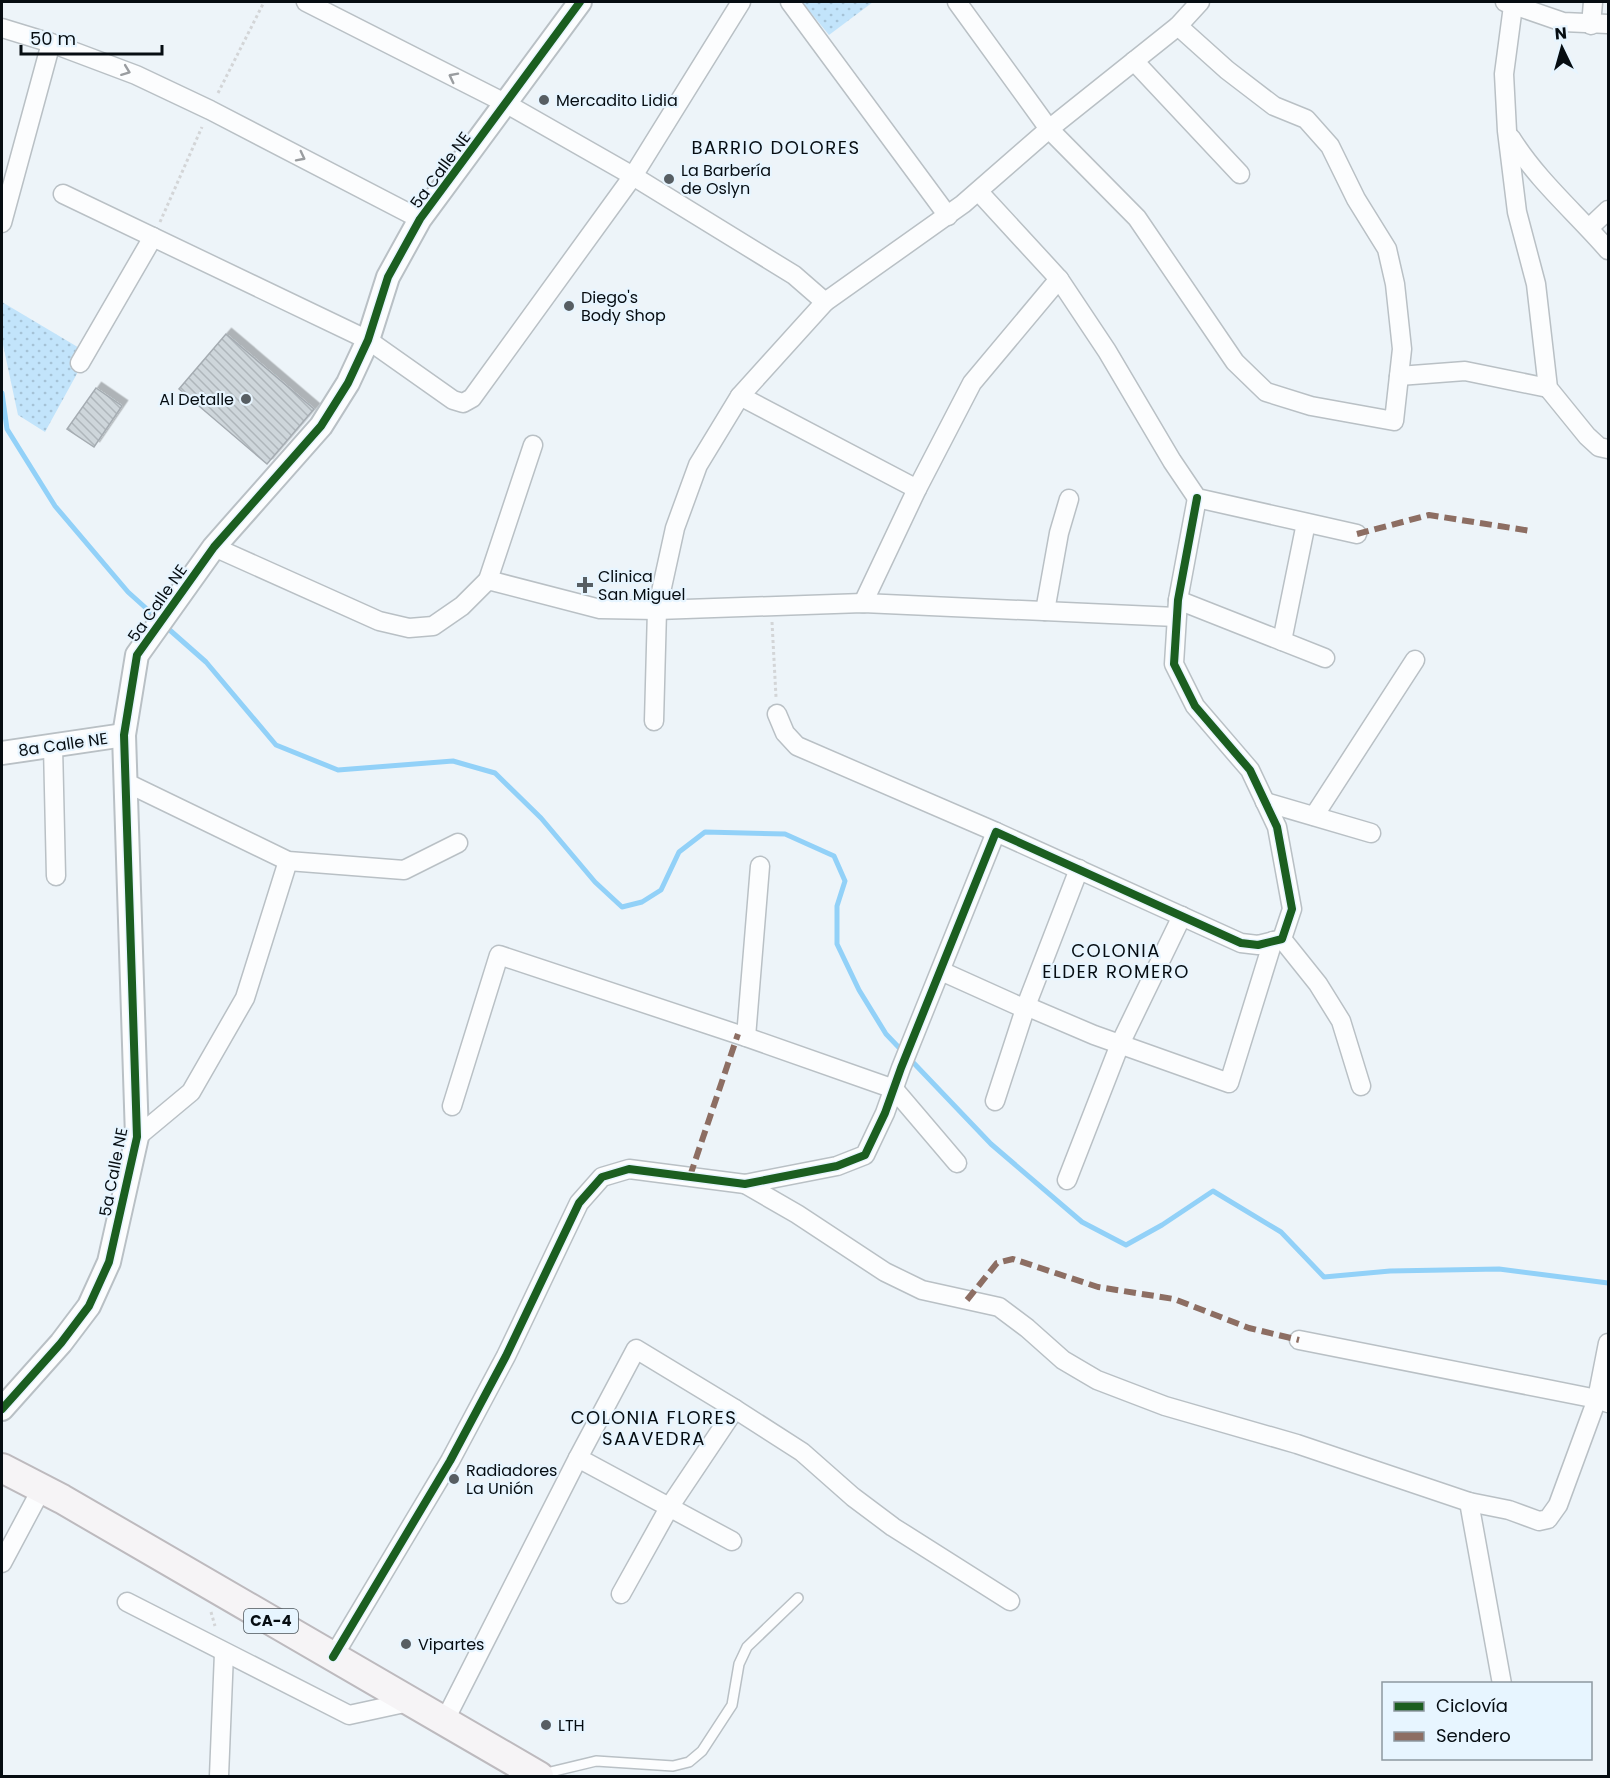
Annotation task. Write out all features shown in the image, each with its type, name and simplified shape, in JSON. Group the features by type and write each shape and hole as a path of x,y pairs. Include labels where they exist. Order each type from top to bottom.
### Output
{"main road":[{"name":"CA-4","path":"2,1468 42,1488 538,1776"}],"street":[{"path":"306,2 505,103 633,176 794,275 825,302"},
{"name":"5a Calle NE","path":"2,1409 61,1343 89,1305 109,1262 137,1137 124,735 137,655 214,547 321,426 348,383 368,340 387,277 420,219 580,2"},
{"path":"63,194 368,340 453,400 463,403 472,398 633,176 741,2"},
{"path":"790,2 948,216"},
{"path":"957,2 1049,129 1137,218 1235,362 1266,392 1311,406 1394,421 1402,349 1395,284 1387,249 1356,199 1330,146 1306,119 1274,106 1227,70 1178,26"},
{"path":"654,721 657,610 675,528 698,465 740,396 825,302 979,192 1049,129 1178,26 1200,2"},
{"path":"1593,2 1600,24 1563,22 1509,4 1504,74 1517,212 1536,284 1548,388 1587,436 1599,447 1608,449"},
{"path":"2,28 51,43 136,75 210,110 420,219"},
{"path":"2,223 51,43"},
{"path":"1134,61 1240,174"},
{"path":"1508,131 1525,160 1551,191 1608,250"},
{"path":"940,971 1021,1007 1026,1006 1120,1044 1229,1083 1277,940 1292,909 1277,827 1250,770 1195,706 1174,664 1177,609 1197,498 1107,351 1059,279 979,192"},
{"path":"1589,228 1608,210"},
{"path":"80,363 153,237"},
{"path":"863,603 917,489 972,383 1059,279"},
{"path":"1399,376 1465,371 1548,388"},
{"path":"740,396 917,489"},
{"path":"214,547 379,621 409,628 433,626 462,606 488,580 533,445"},
{"path":"1197,498 1357,534"},
{"path":"1045,611 1059,533 1069,499"},
{"path":"1282,641 1306,523"},
{"path":"488,580 600,609 657,610 863,603 1045,611 1177,609 1282,641 1324,657"},
{"path":"1314,816 1415,660"},
{"path":"777,714 785,733 798,746 996,832 1241,943 1258,945 1277,940"},
{"name":"8a Calle NE","path":"2,753 124,735"},
{"path":"53,746 56,876"},
{"path":"127,783 288,861 404,870 458,843"},
{"path":"1265,802 1371,832"},
{"path":"333,1658 450,1461 506,1356 579,1203 602,1177 629,1169 745,1184 837,1166 866,1155 885,1113 996,832"},
{"path":"137,1137 191,1092 245,998 288,861"},
{"path":"746,1037 760,866"},
{"path":"995,1101 1026,1006 1079,869"},
{"path":"1066,1180 1120,1044 1182,916"},
{"path":"1277,940 1318,984 1341,1021 1361,1086"},
{"path":"452,1107 499,955 894,1089 957,1163"},
{"path":"745,1184 797,1214 885,1272 922,1290 999,1307 1063,1360 1097,1380 1165,1407 1297,1444 1469,1502 1509,1510 1539,1521 1548,1519 1558,1505 1603,1401 1608,1343"},
{"path":"1299,1340 1603,1401"},
{"path":"444,1722 636,1349 735,1408 802,1452 853,1497 893,1527 1011,1601"},
{"path":"621,1594 670,1506 735,1408"},
{"path":"578,1458 732,1541"},
{"path":"2,1563 42,1488"},
{"path":"1469,1502 1502,1682"},
{"path":"127,1602 349,1715 410,1702"},
{"path":"219,1776 224,1653"}],"lane":[{"path":"538,1776 596,1761 673,1766 689,1762 702,1751 732,1705 739,1664 747,1647 798,1598"}],"path":[{"path":"771,606 777,714"},
{"path":"202,1581 224,1653"}],"shaded area":[{"path":"802,2 873,2 829,35"},
{"path":"2,302 81,349 70,364 79,370 45,432 18,415 2,340"}],"building":[{"name":"Al Detalle","path":"226,334 314,409 267,464 179,389"},
{"path":"96,388 122,406 94,447 67,429"}],"waterway":[{"path":"2,393 7,429 55,506 128,592 158,619"},
{"path":"164,625 206,662 276,745 338,770 453,761 495,773 541,818 595,882 622,907 642,902 661,890 679,852 705,832 785,834 834,856 845,881 837,906 837,944 859,990 886,1034 991,1144 1082,1222 1126,1245 1162,1225 1213,1191 1281,1232 1324,1277 1390,1271 1499,1269 1608,1283"}],"marked path":[{"path":"1357,534 1429,515 1531,531"},
{"path":"690,1176 738,1034"},
{"path":"967,1300 997,1263 1013,1259 1098,1287 1174,1299 1249,1328 1299,1340"}],"cycle path":[{"path":"2,1409 61,1343 89,1306 109,1262 137,1137 124,735 137,655 214,547 321,426 348,383 368,340 388,277 420,219 580,2"},
{"path":"333,1657 450,1461 506,1356 579,1203 602,1177 629,1169 745,1184 837,1166 865,1155 885,1113 996,832 1241,943 1258,945 1282,939 1292,909 1277,827 1250,770 1195,706 1174,664 1178,600 1197,498"}],"place":[{"name":"Mercadito Lidia","path":"544,100"},
{"name":"La Barbería de Oslyn","path":"669,179"},
{"name":"Diego's Body Shop","path":"569,306"},
{"name":"Al Detalle","path":"246,399"},
{"name":"Clinica San Miguel","path":"585,585"},
{"name":"Radiadores La Unión","path":"454,1479"},
{"name":"Vipartes","path":"406,1644"},
{"name":"LTH","path":"546,1725"}],"district":[{"name":"BARRIO DOLORES","path":"776,148"},
{"name":"COLONIA ELDER ROMERO","path":"1116,961"},
{"name":"COLONIA FLORES SAAVEDRA","path":"654,1428"}]}
